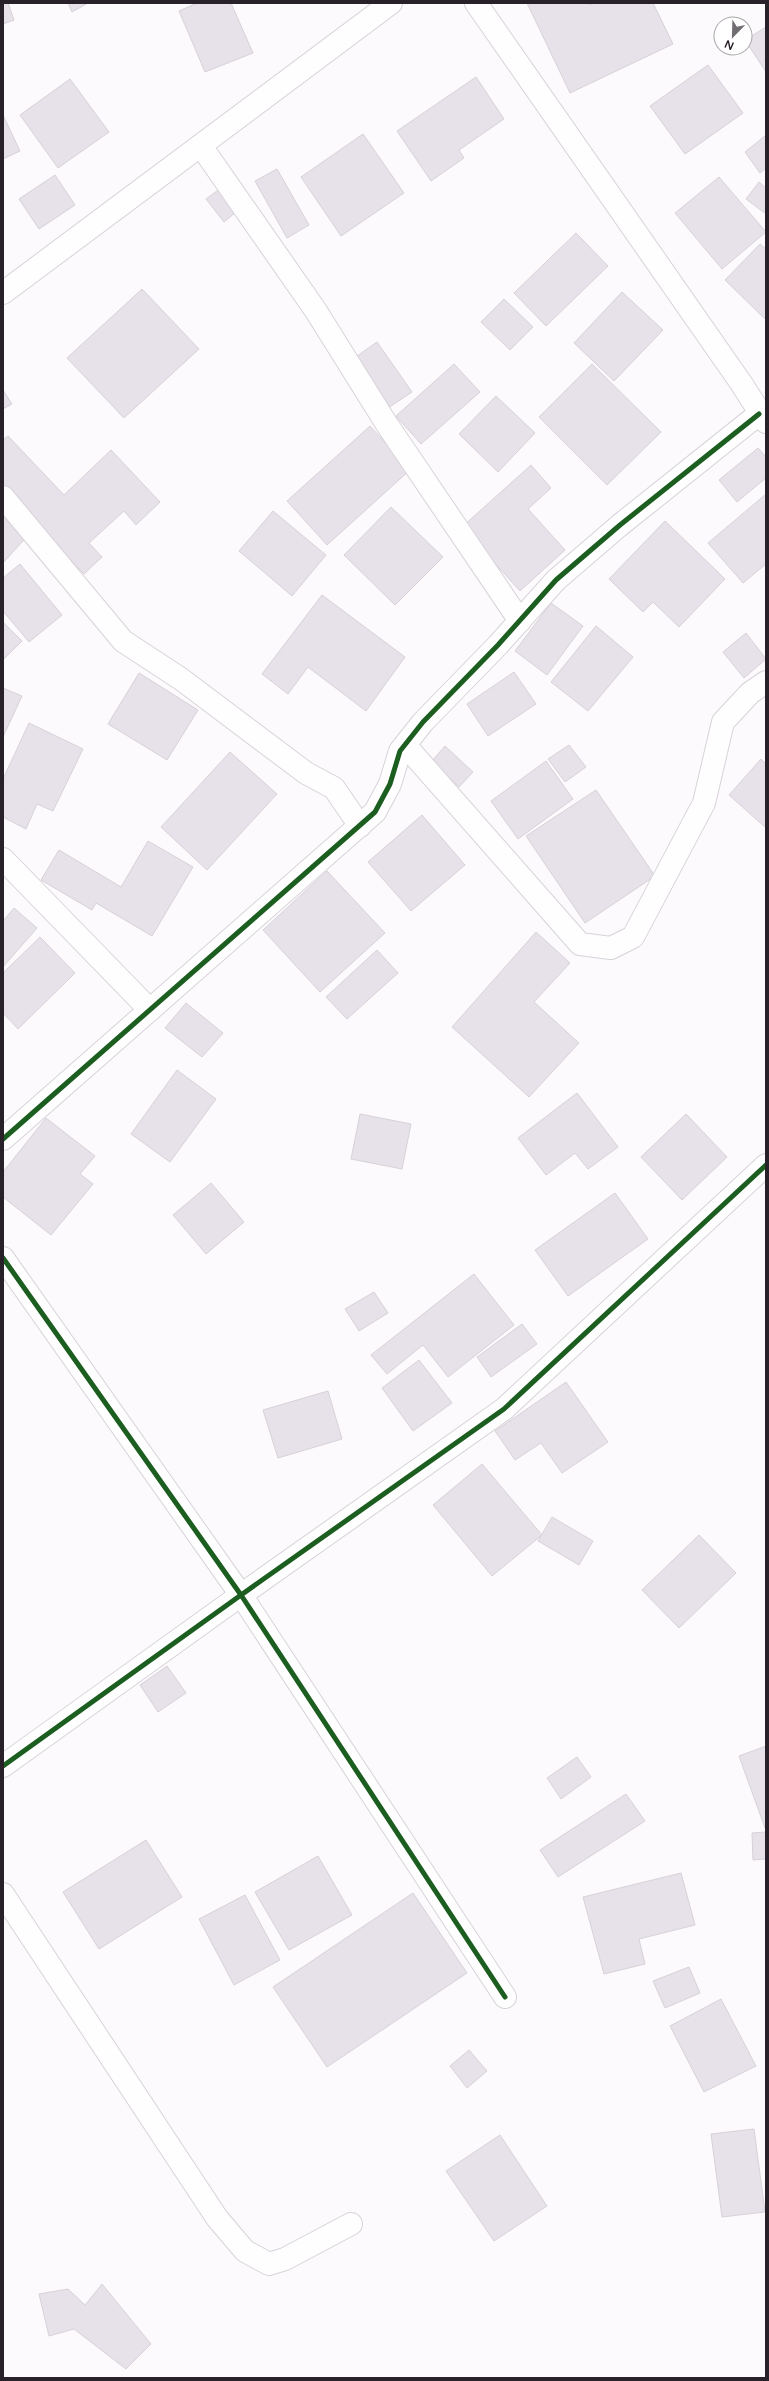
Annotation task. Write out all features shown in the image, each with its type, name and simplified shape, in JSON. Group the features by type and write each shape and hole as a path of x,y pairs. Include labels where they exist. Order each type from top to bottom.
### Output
{"street":[{"path":"3,293 391,3"},
{"path":"3,1139 375,812 390,784 400,751 423,722 520,621 556,580 620,525 763,418 741,383 476,3"},
{"path":"201,146 316,311 386,424 520,621"},
{"path":"3,497 123,641 181,679 306,773 334,788 360,826"},
{"path":"405,745 580,944 611,948 633,937 704,803 723,722 750,693 766,682"},
{"path":"3,859 150,1010"},
{"path":"3,1766 504,1409 766,1165"},
{"path":"3,1258 241,1595 505,1997"},
{"path":"3,1894 217,2218 245,2251 269,2264 286,2259 351,2224"}],"building":[{"path":"3,3 8,3 14,20 3,24"},
{"path":"68,3 88,3 72,12"},
{"path":"197,3 231,3 253,53 205,72 179,11"},
{"path":"527,3 588,3 589,5 594,3 653,3 673,44 570,93"},
{"path":"766,27 766,72 753,52 753,35"},
{"path":"708,65 743,113 685,154 650,106"},
{"path":"476,77 504,119 459,150 464,158 431,181 397,131"},
{"path":"70,79 109,132 58,168 20,115"},
{"path":"3,115 20,151 3,159"},
{"path":"363,134 404,193 341,236 301,177"},
{"path":"766,135 766,168 760,173 745,152"},
{"path":"277,169 309,225 287,238 255,181"},
{"path":"55,175 75,205 39,229 19,199"},
{"path":"719,177 766,232 722,269 675,213"},
{"path":"759,182 766,188 766,214 746,199"},
{"path":"225,185 242,207 224,222 206,199"},
{"path":"576,233 608,266 546,326 514,293"},
{"path":"760,244 766,249 766,320 725,280"},
{"path":"142,289 199,349 124,418 67,358"},
{"path":"622,292 663,330 614,381 574,343"},
{"path":"504,299 533,327 510,350 481,322"},
{"path":"377,342 412,392 385,410 350,361"},
{"path":"454,364 480,392 421,444 396,416"},
{"path":"592,364 661,432 607,485 539,417"},
{"path":"3,390 12,404 3,409"},
{"path":"496,396 535,433 498,472 459,434"},
{"path":"370,426 410,470 327,545 287,501"},
{"path":"8,436 64,495 111,450 160,502 136,525 124,511 89,543 102,557 84,574 3,488 3,440"},
{"path":"758,448 766,457 766,478 737,502 719,480"},
{"path":"531,465 551,488 528,509 565,550 520,591 462,527"},
{"path":"766,494 766,564 743,583 708,543"},
{"path":"3,506 31,532 3,563"},
{"path":"391,507 443,557 395,605 344,555"},
{"path":"273,511 326,555 292,596 239,551"},
{"path":"665,521 725,579 679,627 653,602 643,612 609,579"},
{"path":"20,564 62,615 29,642 3,611 3,578"},
{"path":"322,595 405,657 366,711 308,667 288,694 262,674"},
{"path":"551,603 583,626 547,675 515,651"},
{"path":"3,622 22,641 3,660"},
{"path":"596,626 633,657 588,711 551,682"},
{"path":"746,633 766,659 744,678 723,652"},
{"path":"514,672 536,704 488,736 467,704"},
{"path":"139,673 198,710 167,760 108,724"},
{"path":"3,688 22,696 3,737"},
{"path":"29,723 83,749 53,811 37,804 26,829 3,817 3,779"},
{"path":"569,745 586,767 565,782 548,759"},
{"path":"445,746 473,772 459,787 431,762"},
{"path":"230,752 277,794 207,870 161,827"},
{"path":"761,759 766,764 766,828 729,795"},
{"path":"546,761 573,799 518,839 491,801"},
{"path":"596,790 655,876 585,923 526,836"},
{"path":"422,815 465,865 411,911 368,862"},
{"path":"148,841 193,867 152,936 96,903 92,910 41,880 59,850 121,887"},
{"path":"327,871 385,933 320,992 263,930"},
{"path":"14,908 37,928 3,967 3,921"},
{"path":"536,932 570,963 534,1002 579,1043 529,1097 452,1027"},
{"path":"40,937 75,973 18,1029 3,1013 3,973"},
{"path":"377,950 398,973 347,1019 326,997"},
{"path":"186,1003 223,1033 202,1057 165,1028"},
{"path":"177,1070 216,1099 170,1162 131,1134"},
{"path":"577,1093 618,1147 588,1169 575,1153 546,1175 518,1138"},
{"path":"360,1114 411,1124 402,1169 351,1159"},
{"path":"686,1114 727,1157 682,1200 641,1157"},
{"path":"46,1118 95,1156 80,1174 93,1184 51,1235 3,1197 3,1172"},
{"path":"211,1183 244,1222 206,1254 173,1215"},
{"path":"615,1193 648,1239 568,1296 535,1250"},
{"path":"474,1274 514,1325 448,1377 423,1345 387,1374 371,1355"},
{"path":"374,1292 388,1313 359,1331 345,1309"},
{"path":"522,1324 537,1344 491,1377 477,1357"},
{"path":"419,1360 452,1403 413,1431 382,1388"},
{"path":"566,1382 608,1442 562,1473 541,1443 515,1460 495,1431"},
{"path":"328,1391 342,1439 278,1458 263,1410"},
{"path":"482,1464 542,1535 492,1576 433,1505"},
{"path":"552,1517 593,1541 579,1565 538,1541"},
{"path":"699,1535 736,1573 679,1628 642,1590"},
{"path":"167,1666 186,1693 158,1712 140,1685"},
{"path":"766,1746 766,1828 765,1828 739,1756"},
{"path":"577,1757 591,1777 561,1799 547,1778"},
{"path":"626,1794 645,1821 558,1877 540,1850"},
{"path":"766,1832 766,1859 753,1860 752,1833"},
{"path":"146,1840 182,1897 99,1949 63,1892"},
{"path":"318,1856 352,1915 289,1950 255,1892"},
{"path":"681,1873 695,1925 639,1939 645,1964 604,1974 583,1897"},
{"path":"413,1893 467,1973 327,2067 273,1987"},
{"path":"245,1895 280,1960 234,1985 199,1919"},
{"path":"689,1967 700,1993 665,2008 653,1981"},
{"path":"721,1999 756,2066 704,2092 670,2026"},
{"path":"469,2050 487,2071 467,2088 450,2066"},
{"path":"754,2129 765,2212 722,2217 711,2134"},
{"path":"500,2135 547,2206 494,2241 446,2171"},
{"path":"102,2284 151,2344 126,2369 74,2329 49,2336 39,2294 68,2289 85,2305"}],"cycle path":[{"path":"3,1139 375,812 390,784 400,751 423,722 498,645 556,580 620,525 759,414"},
{"path":"3,1766 504,1409 766,1165"},
{"path":"3,1258 241,1595 505,1997"}]}
